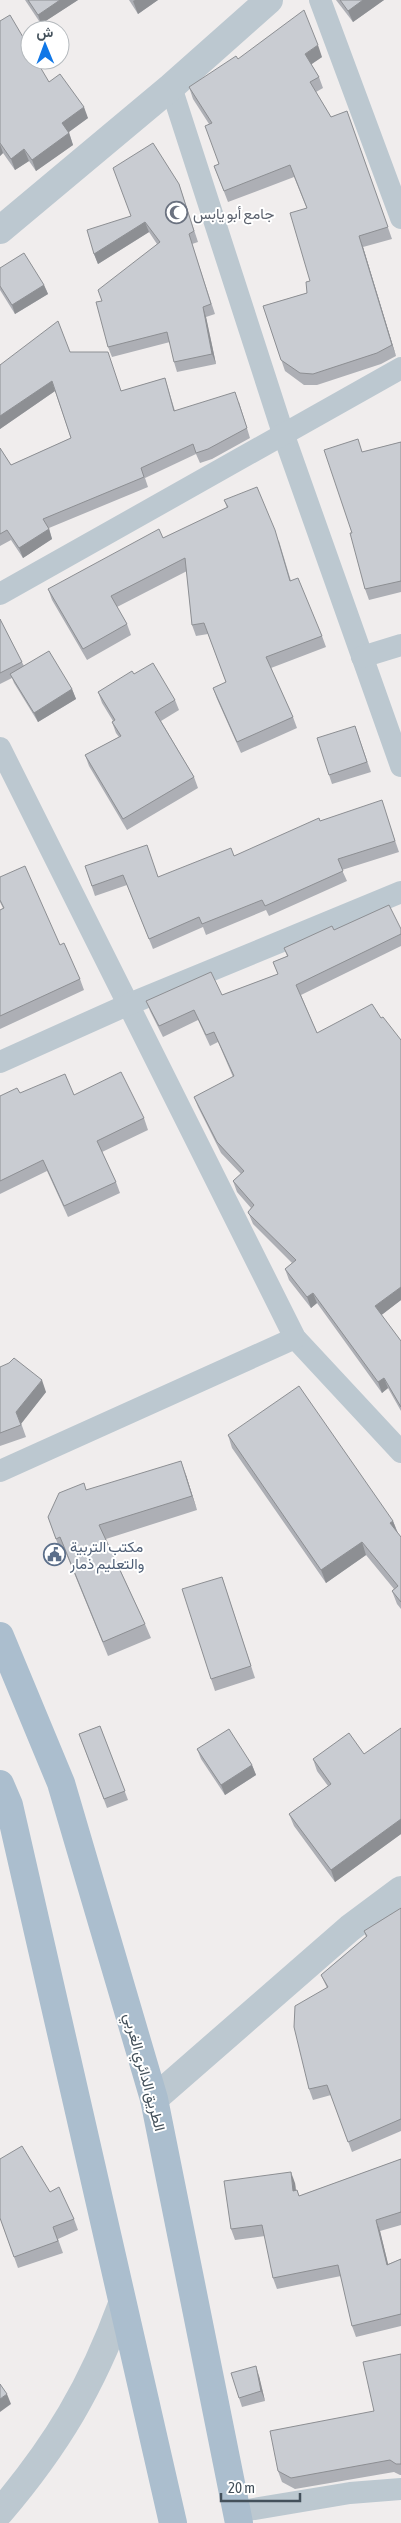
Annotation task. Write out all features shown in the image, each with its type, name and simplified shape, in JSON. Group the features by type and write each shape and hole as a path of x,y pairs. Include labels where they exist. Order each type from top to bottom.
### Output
{"main road":[{"name":"الطريق الدائري الغربي","path":"0,1636 61,1783 154,2099 237,2518"},
{"path":"0,1784 11,1814 173,2523"}],"street":[{"path":"0,230 171,88 269,0"},
{"path":"320,0 401,218"},
{"path":"171,88 283,433 401,766"},
{"path":"0,594 401,368"},
{"path":"362,656 401,646"},
{"path":"0,748 295,1338 401,1452"},
{"path":"0,1062 127,1005 401,892"},
{"path":"0,1471 295,1338"},
{"path":"154,2099 350,1928 401,1890"},
{"path":"0,2512 60,2436 84,2394 106,2349 122,2304"},
{"path":"237,2518 350,2493 401,2489"}],"building":[{"path":"28,0 60,0 38,15"},
{"path":"340,0 363,0 348,11"},
{"path":"304,10 318,45 305,54 319,77 310,82 331,117 347,111 388,227 359,236 392,345 377,353 313,374 300,373 281,360 263,306 307,293 306,282 310,281 290,213 307,208 290,165 224,191 214,166 219,164 205,126 212,123 189,87 236,56 238,59"},
{"path":"10,15 20,32 20,70 42,70 49,82 60,74 84,107 62,123 69,133 32,160 24,149 11,159 0,143 0,21"},
{"path":"153,143 179,184 194,231 189,234 211,304 203,307 212,354 174,362 167,332 108,347 96,302 102,301 98,290 160,242 145,222 94,254 87,230 131,216 113,168"},
{"path":"24,253 44,285 12,305 0,286 0,268"},
{"path":"58,321 70,352 108,352 121,391 165,378 174,411 235,392 247,428 208,449 196,453 193,444 141,468 144,477 43,519 49,529 19,548 7,530 0,534 0,448 11,465 71,438 52,381 0,416 0,365"},
{"path":"358,439 362,452 401,442 401,581 365,589 350,533 352,533 324,450"},
{"path":"257,487 275,530 290,581 298,578 322,636 266,657 293,717 237,742 213,688 226,682 204,623 192,625 185,558 111,596 127,624 83,649 48,589 159,529 163,538 228,507 224,500"},
{"path":"0,619 22,662 0,673"},
{"path":"49,651 72,689 34,713 10,674"},
{"path":"153,663 175,700 155,712 194,777 123,819 85,755 121,736 112,722 115,720 98,692 132,671 134,674"},
{"path":"355,726 367,762 329,775 317,738"},
{"path":"382,800 395,841 338,859 343,871 265,906 262,900 202,924 199,917 149,939 123,875 92,886 85,866 147,845 158,877 231,848 234,856 319,818 320,821"},
{"path":"25,866 60,945 64,943 80,979 0,1016 0,910 4,908 0,900 0,877"},
{"path":"389,905 401,929 401,934 296,985 317,1033 372,1004 381,1018 383,1017 401,1040 401,1287 375,1306 401,1341 401,1407 384,1378 378,1382 313,1293 307,1297 285,1269 296,1260 248,1212 254,1205 233,1181 244,1171 217,1142 194,1097 234,1076 214,1032 206,1035 194,1010 159,1026 146,1001 211,972 222,995 278,974 273,962 288,956 284,948 332,926 334,930"},
{"path":"121,1072 144,1118 97,1141 116,1182 64,1206 43,1160 0,1181 0,1096 17,1088 20,1093 65,1074 74,1095"},
{"path":"14,1358 42,1380 16,1412 21,1425 0,1433 0,1367 9,1363"},
{"path":"299,1386 393,1521 390,1523 401,1537 401,1602 392,1591 398,1586 362,1542 321,1570 228,1435"},
{"path":"181,1461 192,1496 99,1525 145,1624 103,1642 60,1537 56,1539 48,1517 59,1493 84,1483 86,1490"},
{"path":"222,1577 251,1666 211,1679 182,1589"},
{"path":"100,1726 125,1791 104,1799 79,1734"},
{"path":"401,1728 401,1819 331,1870 289,1814 331,1784 313,1759 349,1733 364,1754"},
{"path":"229,1729 252,1765 221,1785 197,1749"},
{"path":"401,1908 401,2119 348,2142 327,2085 309,2089 294,2027 295,2006 328,1987 321,1975 367,1936 364,1931"},
{"path":"22,2146 50,2192 59,2187 74,2219 53,2227 58,2241 14,2257 0,2218 0,2159"},
{"path":"401,2159 401,2212 376,2220 387,2265 401,2259 401,2314 352,2326 338,2265 273,2278 262,2225 231,2229 224,2181 291,2172 293,2191 297,2190 299,2196"},
{"path":"401,2354 401,2464 396,2464 390,2460 291,2478 278,2471 270,2431 374,2411 363,2362"},
{"path":"256,2366 261,2391 239,2398 231,2373"},
{"path":"0,2384 7,2394 0,2399"}],"place":[{"name":"جامع أبو يابس","path":"177,213"},
{"name":"مكتب التربية والتعليم ذمار","path":"54,1555"}]}
